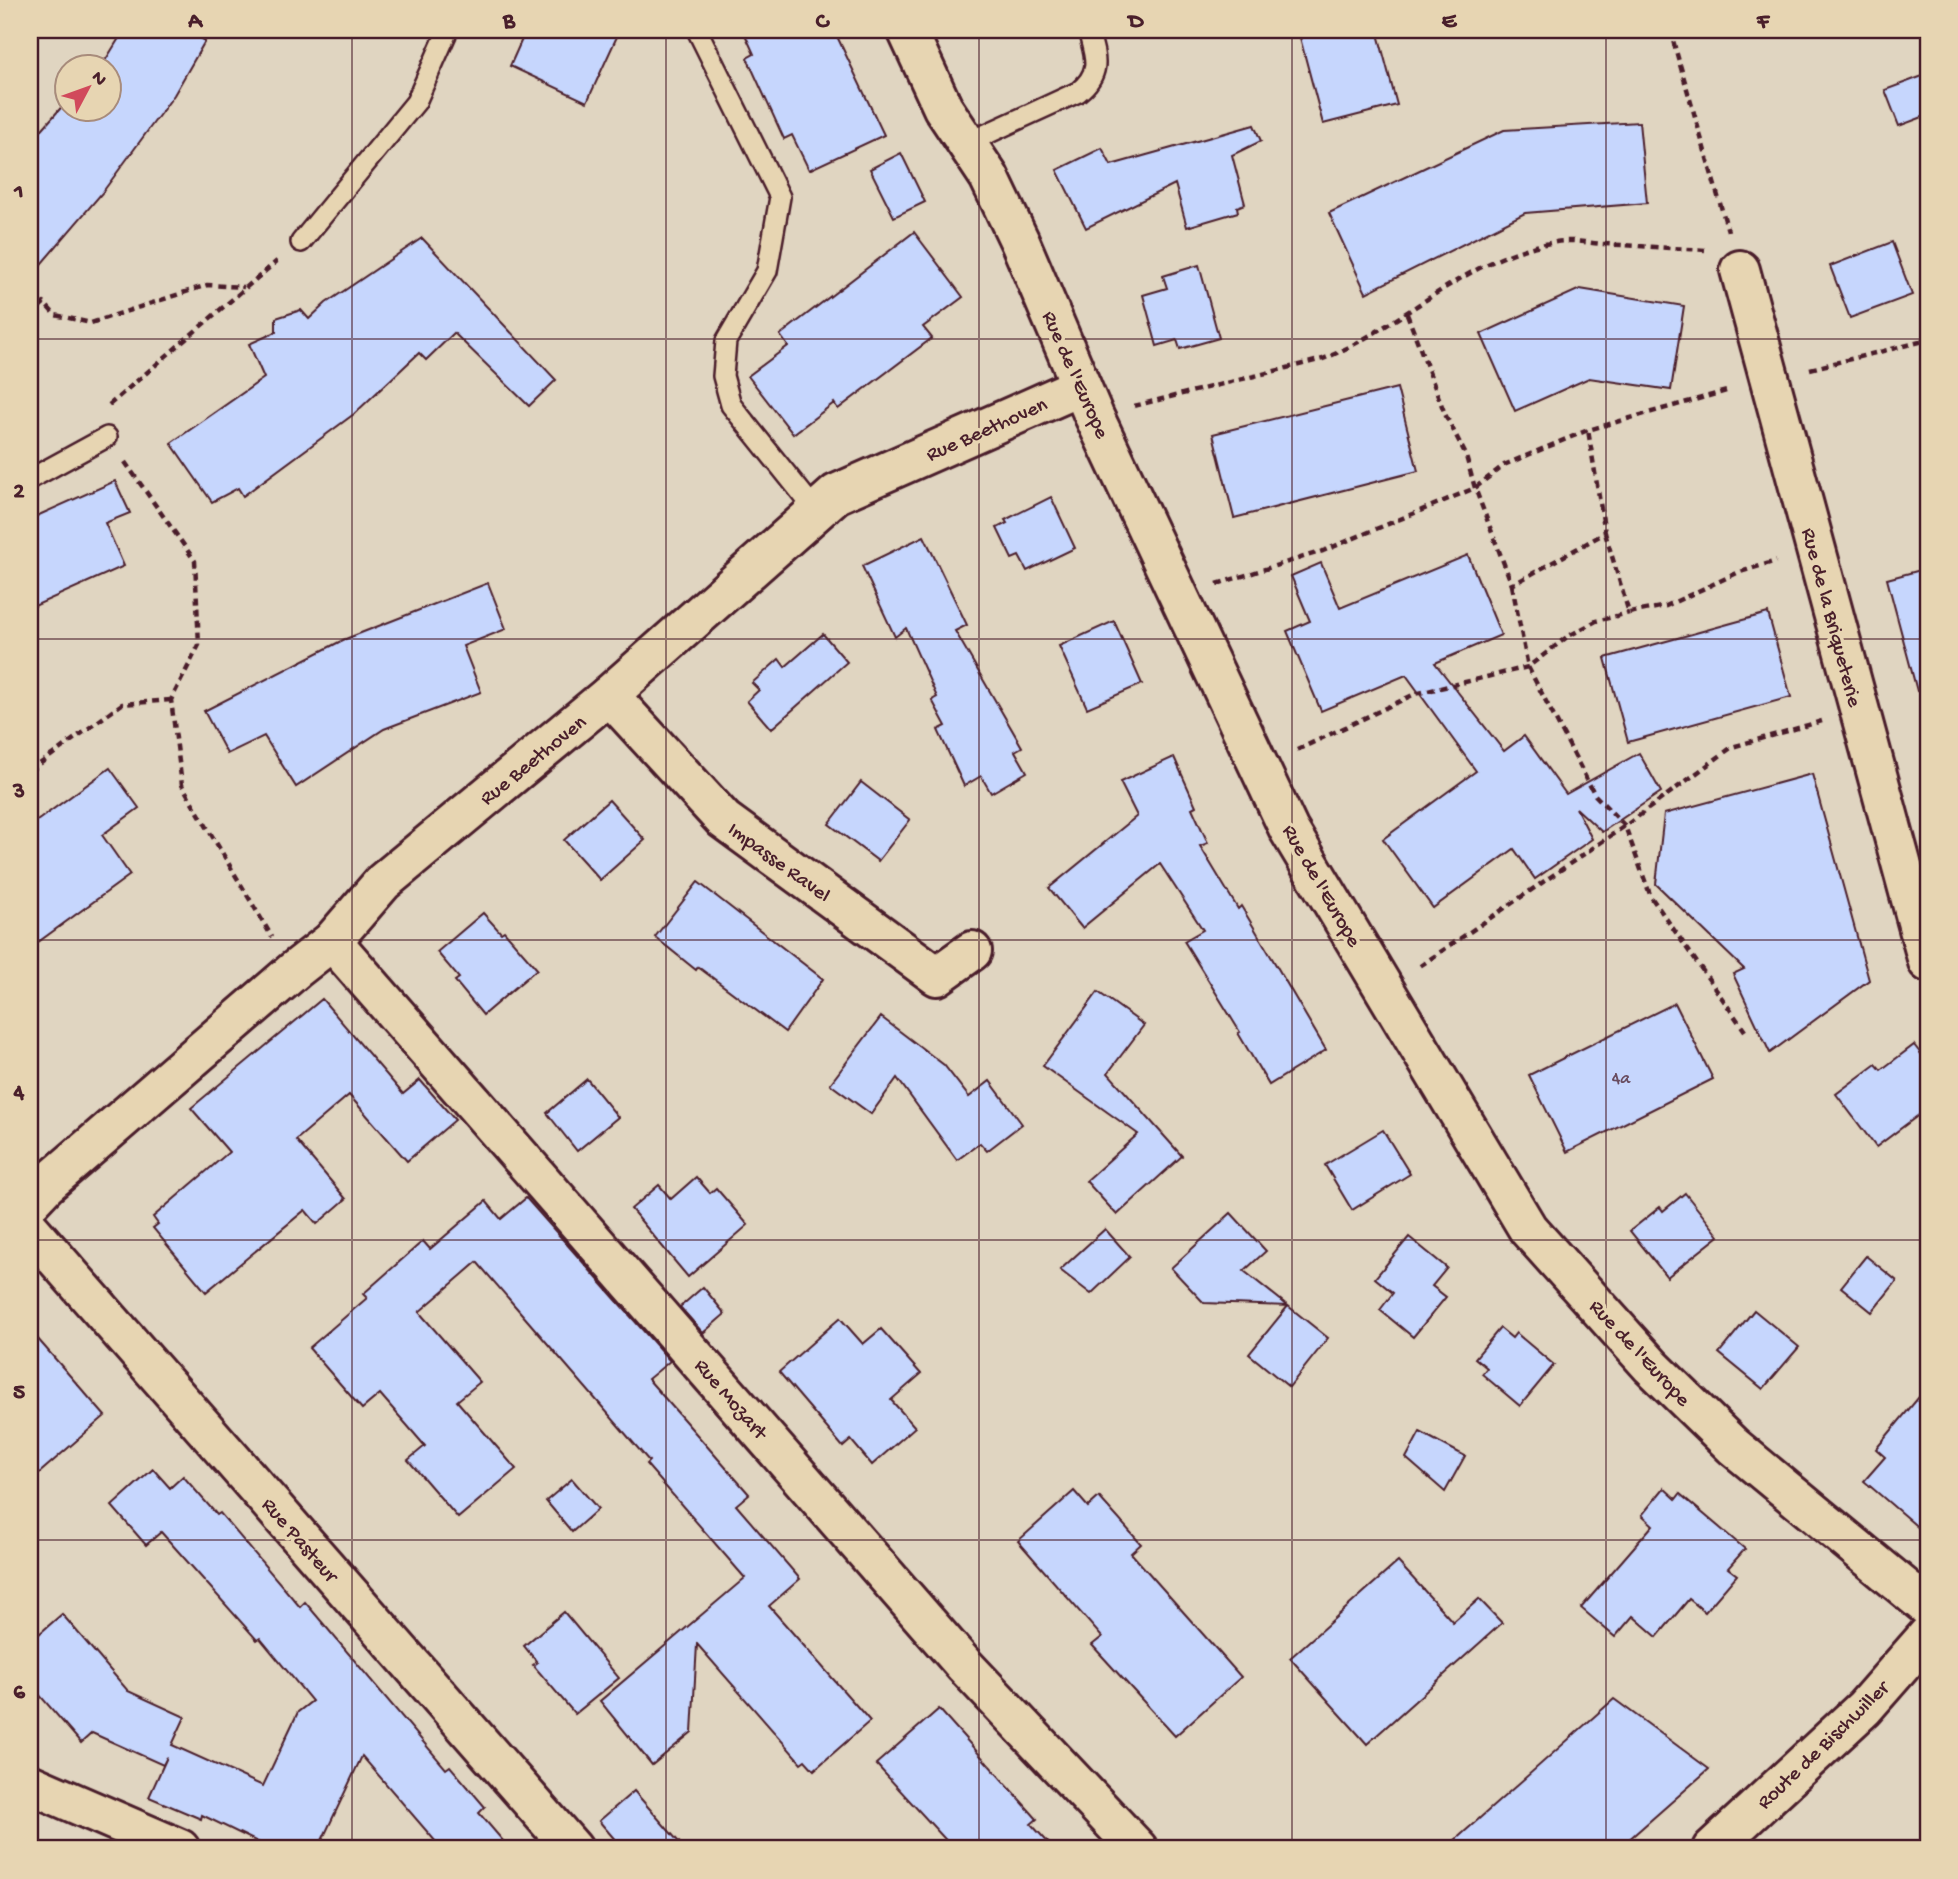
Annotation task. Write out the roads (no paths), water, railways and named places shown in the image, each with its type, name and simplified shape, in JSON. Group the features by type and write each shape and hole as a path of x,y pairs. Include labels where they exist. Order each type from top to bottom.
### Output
{"street":[{"name":"Rue de l'Europe","path":"907,30 943,107 989,177 1088,401 1289,830 1528,1229 1651,1366 1733,1446 1928,1607"},
{"name":"Rue de la Briqueterie","path":"1737,261 1928,962"},
{"name":"Rue Beethoven","path":"30,1202 47,1184 332,941 383,882 609,695 836,494 1088,401"},
{"name":"Impasse Ravel","path":"609,695 724,820 937,976 972,951"},
{"name":"Rue Mozart","path":"332,941 965,1666 1138,1849"},
{"name":"Rue Pasteur","path":"30,1229 573,1849"},
{"name":"Route de Bischwiller","path":"1712,1849 1864,1708 1928,1634"},
{"path":"30,1784 180,1849"}],"lane":[{"path":"301,242 416,102 448,30"},
{"path":"696,30 780,197 767,271 726,341 723,376 731,405 816,512"},
{"path":"967,143 1078,92 1088,84 1096,60 1088,30"},
{"path":"30,479 107,437"}]}
